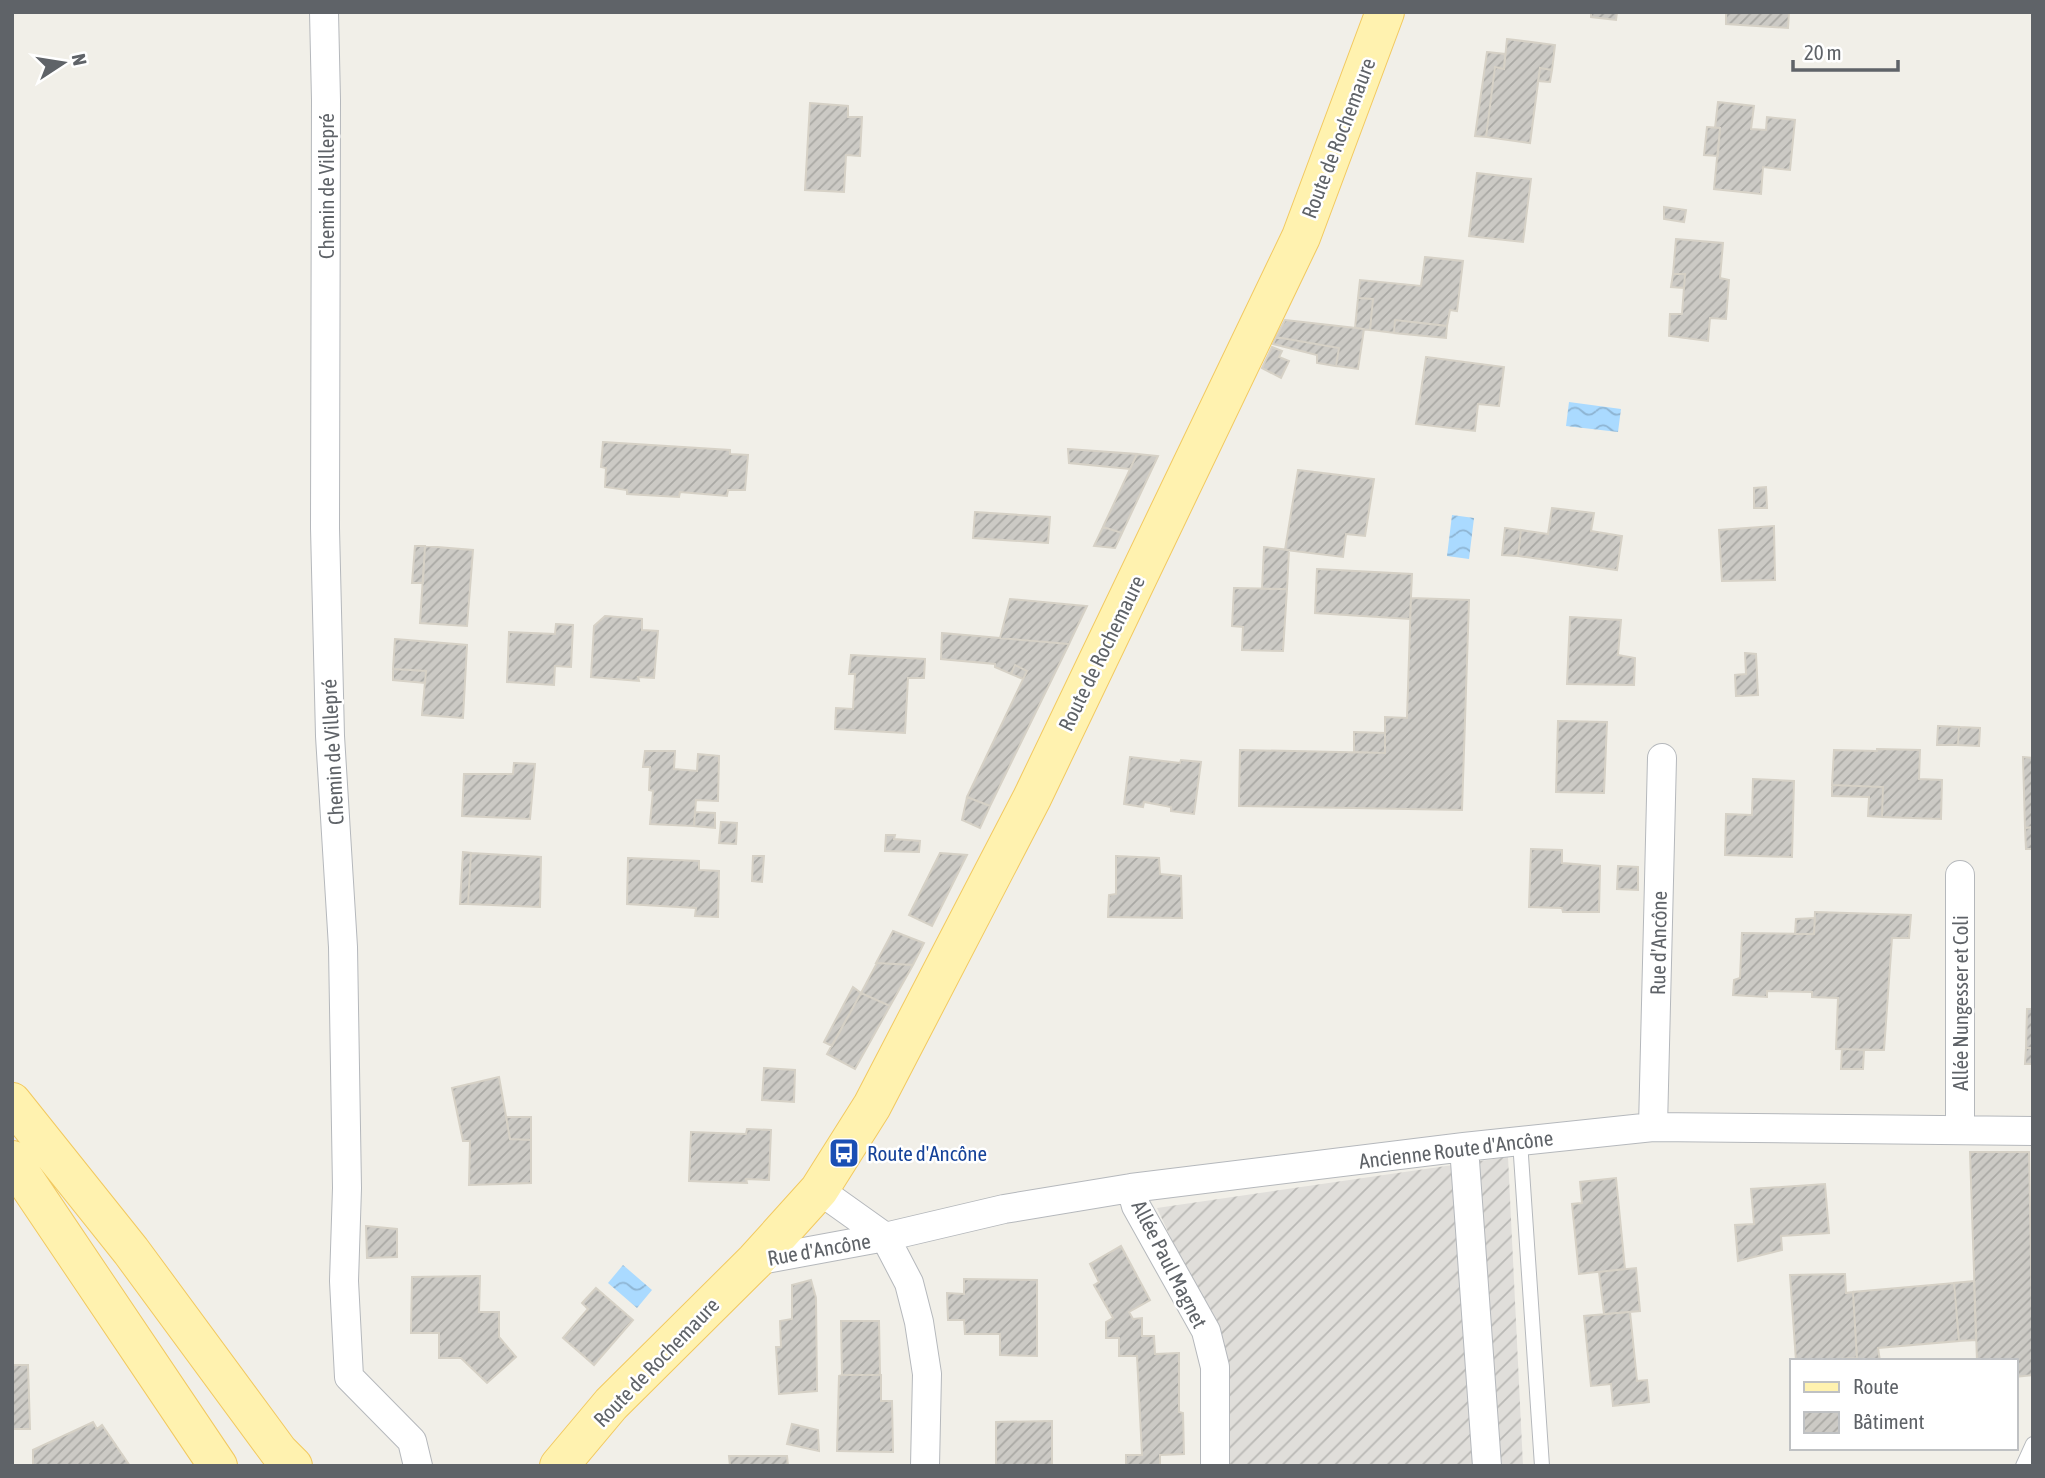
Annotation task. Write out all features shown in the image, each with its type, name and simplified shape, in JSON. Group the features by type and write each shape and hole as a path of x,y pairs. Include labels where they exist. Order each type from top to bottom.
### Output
{"main road":[{"name":"Route de Rochemaure","path":"559,1466 611,1404 755,1261 819,1190 878,1094 1038,786 1301,237 1385,12"},
{"path":"12,1102 131,1251 279,1452 293,1466"},
{"path":"12,1160 218,1466"},
{"name":"Route de Rochemaure","path":"590,1466 626,1413 689,1353 755,1261"}],"street":[{"name":"Chemin de Villepré","path":"324,12 325,542 330,736 343,947 347,1188 344,1281 349,1377 412,1441 418,1466"},
{"name":"Rue d'Ancône","path":"1653,1127 1662,758"},
{"name":"Allée Nungesser et Coli","path":"1959,875 1960,1130"},
{"name":"Ancienne Route d'Ancône","path":"885,1237 1004,1209 1131,1188 1653,1127 2033,1132"},
{"path":"1464,1147 1487,1466"},
{"name":"Allée Paul Magnet","path":"1131,1188 1136,1206 1206,1331 1215,1367 1215,1466"},
{"name":"Rue d'Ancône","path":"819,1190 885,1237"},
{"name":"Rue d'Ancône","path":"755,1261 885,1237"},
{"path":"885,1237 909,1283 919,1322 927,1374 925,1466"}],"lane":[{"path":"1520,1141 1542,1466"},
{"path":"2023,1466 2033,1444"}],"shaded area":[{"path":"1508,1157 1523,1466 1226,1466 1227,1359 1157,1208"}],"water":[{"path":"1569,402 1621,409 1618,432 1566,426"},
{"path":"1452,515 1474,518 1469,559 1447,556"},
{"path":"623,1265 652,1290 637,1308 608,1283"}],"building":[{"path":"1591,12 1617,12 1616,20 1591,17"},
{"path":"1726,12 1789,12 1788,28 1726,24"},
{"path":"1507,39 1555,45 1552,70 1540,68 1530,143 1486,137 1495,67 1504,69"},
{"path":"1487,52 1505,54 1504,69 1495,67 1486,137 1475,136"},
{"path":"1540,68 1552,70 1550,82 1538,81"},
{"path":"1718,102 1754,106 1751,129 1766,130 1767,117 1795,120 1790,170 1763,167 1761,194 1714,189 1720,128 1715,128"},
{"path":"810,103 848,106 848,117 862,117 860,156 846,155 844,192 805,190"},
{"path":"1707,127 1720,128 1718,156 1704,155"},
{"path":"1477,173 1531,179 1523,242 1469,236"},
{"path":"1664,207 1686,210 1684,222 1664,219"},
{"path":"1676,239 1723,243 1720,278 1729,280 1726,319 1710,318 1708,341 1669,336 1670,314 1682,314 1685,274 1673,274"},
{"path":"1425,257 1463,261 1457,311 1450,310 1447,326 1395,320 1394,333 1370,330 1373,299 1358,298 1360,280 1421,286"},
{"path":"1673,274 1685,274 1684,288 1671,287"},
{"path":"1358,298 1373,299 1370,330 1355,328"},
{"path":"1285,320 1364,329 1358,369 1336,366 1339,348 1276,337"},
{"path":"1395,320 1447,326 1446,338 1394,333"},
{"path":"1276,337 1339,348 1336,366 1317,363 1317,355 1273,344"},
{"path":"1272,347 1282,351 1279,357 1289,361 1281,378 1262,368"},
{"path":"1426,357 1504,367 1499,406 1478,404 1475,431 1416,424"},
{"path":"603,442 730,450 730,454 748,455 745,490 728,490 727,496 680,492 679,497 627,494 627,490 605,487 606,468 601,467"},
{"path":"1068,449 1137,454 1130,469 1069,463"},
{"path":"1137,454 1158,456 1122,533 1103,527"},
{"path":"1298,470 1374,479 1365,536 1346,534 1343,557 1285,550"},
{"path":"1766,487 1767,508 1754,508 1754,488"},
{"path":"1552,508 1594,513 1591,531 1622,536 1617,570 1518,556 1521,530 1548,534"},
{"path":"975,512 1050,517 1048,543 973,538"},
{"path":"1774,526 1775,580 1722,581 1719,530"},
{"path":"1103,527 1122,533 1115,548 1094,546"},
{"path":"1505,528 1521,530 1518,556 1502,555"},
{"path":"415,546 425,546 423,583 412,583"},
{"path":"425,546 473,550 467,626 420,623"},
{"path":"1264,547 1289,550 1287,589 1262,589"},
{"path":"1317,569 1412,574 1410,619 1315,613"},
{"path":"1234,588 1287,589 1283,651 1242,650 1243,627 1232,626"},
{"path":"1411,598 1469,600 1462,810 1239,806 1240,750 1385,753 1385,717 1407,718"},
{"path":"1010,599 1087,606 1069,644 1000,638"},
{"path":"605,616 642,619 642,630 658,631 654,678 638,677 639,681 591,677 594,626"},
{"path":"1570,617 1621,620 1618,655 1635,658 1634,685 1567,684"},
{"path":"556,624 573,625 571,667 555,666 554,685 507,682 509,632 555,634"},
{"path":"942,633 1069,644 990,806 967,797 1027,671 1015,665 1011,674 995,667 995,664 941,659"},
{"path":"395,639 467,645 463,718 422,715 426,671 393,669"},
{"path":"1745,653 1756,654 1758,695 1736,696 1735,675 1746,674"},
{"path":"851,655 925,659 924,678 908,678 905,733 835,729 836,708 853,709 855,674 849,674"},
{"path":"1015,665 1027,671 1023,679 1011,674"},
{"path":"393,669 426,671 425,683 393,680"},
{"path":"1558,721 1607,722 1604,793 1556,792"},
{"path":"1938,726 1959,727 1958,745 1937,745"},
{"path":"1959,727 1980,728 1979,746 1958,745"},
{"path":"1354,732 1385,733 1385,753 1354,752"},
{"path":"1834,750 1920,750 1919,779 1942,780 1941,819 1882,817 1883,787 1832,785"},
{"path":"645,751 675,751 674,769 697,771 698,754 719,756 718,801 696,800 694,826 650,824 653,791 649,790 650,767 643,767"},
{"path":"1130,757 1180,763 1181,760 1201,762 1194,814 1171,811 1171,807 1144,802 1143,807 1124,804"},
{"path":"2023,757 2033,758 2033,827 2025,828"},
{"path":"514,763 535,764 530,819 462,816 464,774 513,774"},
{"path":"1753,779 1794,781 1792,857 1725,855 1726,814 1752,815"},
{"path":"1832,785 1883,787 1882,817 1868,816 1869,797 1832,796"},
{"path":"967,797 990,806 980,828 962,820"},
{"path":"695,812 715,813 715,828 694,826"},
{"path":"721,822 737,823 736,844 719,843"},
{"path":"2033,827 2033,849 2026,849 2025,828"},
{"path":"886,835 895,835 894,839 920,841 919,852 885,851"},
{"path":"1531,849 1562,850 1562,863 1600,866 1599,912 1563,912 1562,908 1529,907"},
{"path":"463,852 471,853 468,904 460,904"},
{"path":"471,853 541,857 540,907 468,904"},
{"path":"940,853 967,855 932,926 909,915"},
{"path":"753,856 764,856 762,882 752,881"},
{"path":"1116,856 1159,858 1160,874 1181,876 1182,918 1108,917 1109,895 1116,894"},
{"path":"628,858 699,861 699,870 719,871 718,917 695,916 696,908 627,904"},
{"path":"1618,866 1638,867 1638,890 1617,889"},
{"path":"1815,912 1911,915 1909,938 1892,938 1884,1050 1836,1049 1838,998 1812,997 1812,992 1767,991 1767,997 1733,995 1734,980 1740,978 1742,933 1814,934"},
{"path":"1815,918 1814,934 1795,934 1796,919"},
{"path":"893,931 924,943 913,965 876,963"},
{"path":"877,963 913,965 890,1006 861,993"},
{"path":"853,987 861,993 832,1046 824,1042"},
{"path":"861,993 890,1006 855,1069 827,1054"},
{"path":"2027,1009 2033,1009 2033,1048 2026,1048"},
{"path":"2026,1048 2033,1048 2033,1064 2025,1064"},
{"path":"1842,1049 1864,1050 1863,1069 1841,1069"},
{"path":"764,1068 795,1070 794,1102 762,1100"},
{"path":"499,1077 510,1139 531,1140 531,1183 469,1185 470,1141 463,1141 452,1088"},
{"path":"506,1117 531,1117 531,1140 510,1139"},
{"path":"747,1129 771,1130 769,1180 746,1179 747,1183 689,1181 691,1132 746,1134"},
{"path":"1970,1152 2029,1152 2033,1375 2017,1377 2017,1359 1977,1359"},
{"path":"1616,1178 1625,1269 1579,1274 1572,1204 1582,1203 1580,1182"},
{"path":"1825,1184 1829,1233 1781,1236 1782,1250 1738,1261 1735,1225 1754,1224 1751,1189"},
{"path":"366,1226 397,1229 397,1257 367,1258"},
{"path":"1121,1246 1150,1300 1129,1312 1133,1319 1142,1318 1142,1336 1154,1336 1155,1354 1179,1353 1179,1412 1183,1413 1184,1454 1160,1455 1160,1466 1126,1466 1126,1455 1142,1455 1137,1356 1119,1356 1119,1338 1106,1338 1106,1322 1113,1318 1094,1285 1099,1282 1090,1264"},
{"path":"1636,1268 1640,1311 1604,1314 1599,1272"},
{"path":"1845,1274 1846,1293 1853,1292 1857,1358 1796,1359 1790,1275"},
{"path":"480,1276 479,1312 499,1312 499,1337 516,1357 487,1383 461,1358 439,1358 439,1333 411,1333 412,1277"},
{"path":"964,1279 1037,1280 1037,1356 1000,1355 1000,1334 965,1334 964,1320 948,1320 947,1293 964,1294"},
{"path":"811,1280 816,1298 817,1391 779,1394 776,1347 781,1347 780,1321 792,1319 792,1285"},
{"path":"1974,1281 1976,1340 1959,1341 1954,1283"},
{"path":"1954,1283 1959,1341 1878,1348 1880,1359 1857,1359 1853,1292"},
{"path":"596,1288 633,1320 594,1365 563,1338 588,1309 582,1303"},
{"path":"1630,1312 1637,1381 1647,1380 1649,1402 1613,1406 1611,1384 1591,1386 1584,1316"},
{"path":"841,1321 879,1321 880,1375 842,1375"},
{"path":"12,1365 28,1365 30,1429 12,1429"},
{"path":"881,1375 881,1401 892,1401 893,1452 837,1451 839,1376"},
{"path":"1052,1421 1052,1466 996,1466 996,1422"},
{"path":"93,1422 97,1429 102,1425 130,1466 33,1466 33,1450"},
{"path":"792,1424 818,1430 819,1451 787,1444"},
{"path":"729,1456 787,1456 788,1466 730,1466"}],"place":[{"name":"Route d'Ancône","path":"844,1153"}]}
